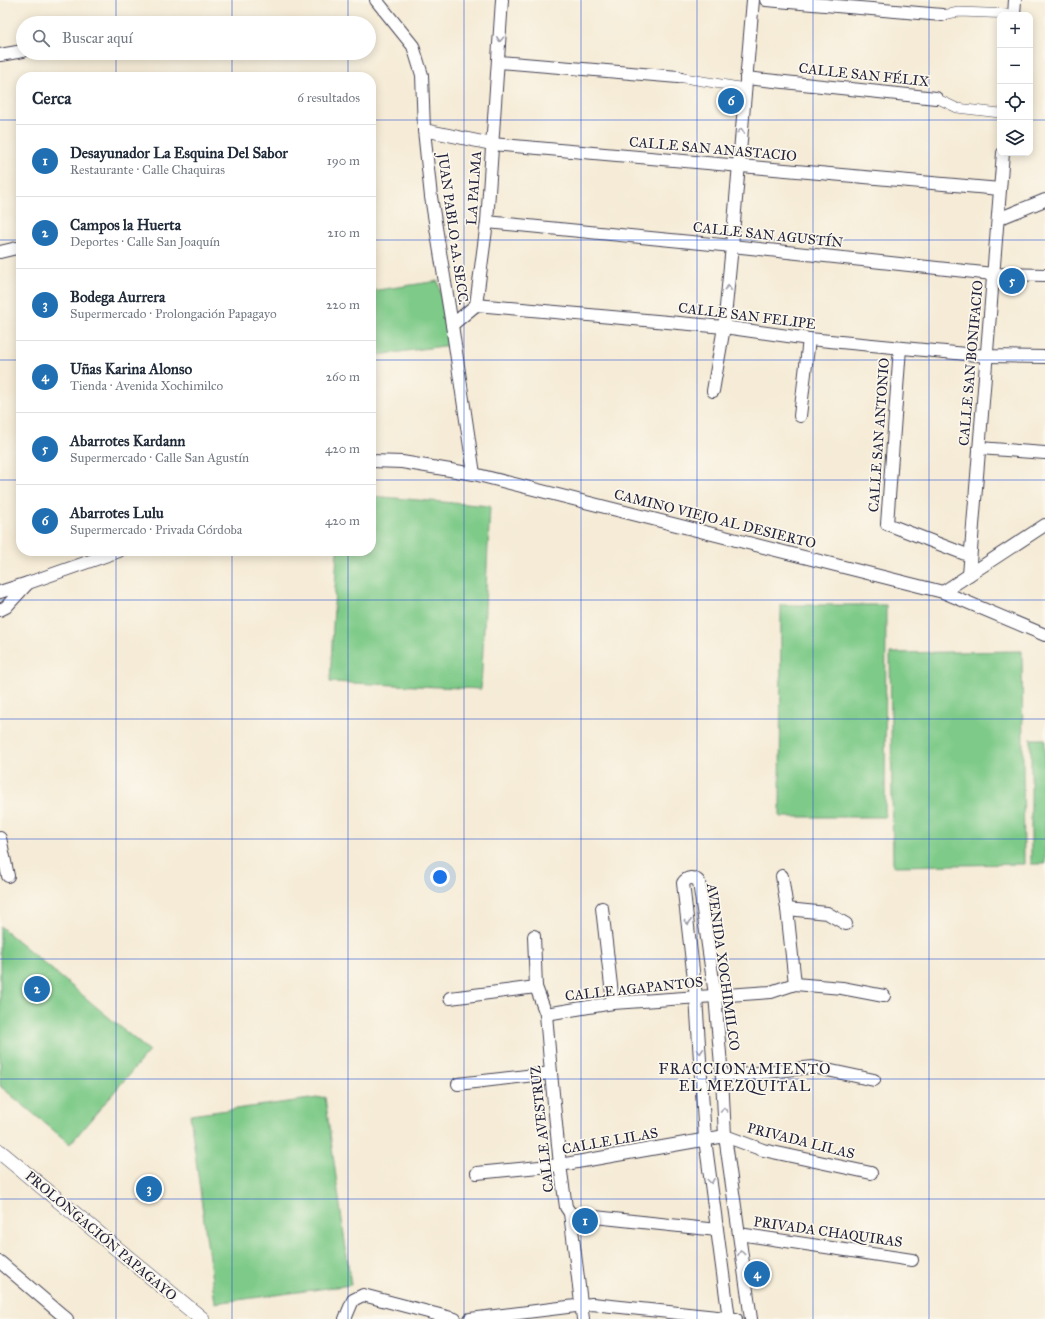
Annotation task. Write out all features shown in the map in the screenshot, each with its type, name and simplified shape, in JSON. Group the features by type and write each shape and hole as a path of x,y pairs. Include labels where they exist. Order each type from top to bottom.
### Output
{"street":[{"name":"JUAN PABLO 2A. SECC.","path":"376,0 413,46 422,75 424,130 431,197 474,474"},
{"name":"LA PALMA","path":"476,305 487,222 502,0"},
{"path":"713,391 724,327 753,0"},
{"path":"766,0 942,15 959,12 997,14"},
{"path":"1014,12 1015,0"},
{"path":"0,55 16,52"},
{"name":"CALLE SAN FÉLIX","path":"499,62 936,98 957,108 997,113"},
{"name":"CALLE SAN ANASTACIO","path":"424,130 492,144 1000,189"},
{"name":"CALLE SAN BONIFACIO","path":"969,575 1003,156"},
{"path":"998,219 1045,200"},
{"name":"CALLE SAN AGUSTÍN","path":"487,222 993,274 1045,275"},
{"path":"0,252 16,248"},
{"path":"452,325 476,305"},
{"name":"CALLE SAN FELIPE","path":"476,305 724,327 809,340 987,356 1045,357"},
{"path":"800,416 809,340"},
{"name":"CALLE SAN ANTONIO","path":"900,348 887,524 970,556"},
{"path":"979,448 1045,453"},
{"name":"CAMINO VIEJO AL DESIERTO","path":"376,461 402,462 474,474 943,592 1045,635"},
{"path":"943,592 1045,525"},
{"path":"0,592 28,583 93,556"},
{"path":"0,610 6,607 28,583"},
{"path":"1,845 8,876"},
{"path":"782,876 795,984 842,988 884,996"},
{"name":"AVENIDA XOCHIMILCO","path":"732,1319 717,1230 705,1139 696,997 683,883 689,878 696,879 699,882 715,995 725,1136 751,1319"},
{"path":"602,908 613,1003"},
{"path":"787,909 827,913 846,924"},
{"name":"CALLE AVESTRUZ","path":"534,936 536,987 546,1014 560,1165 566,1207 570,1213 583,1319"},
{"name":"CALLE AGAPANTOS","path":"546,1014 613,1003 771,992 795,984"},
{"path":"450,998 536,987"},
{"path":"722,1077 813,1066 874,1080"},
{"path":"458,1084 551,1074"},
{"name":"CALLE LILAS","path":"477,1173 560,1165 725,1136"},
{"name":"PRIVADA LILAS","path":"725,1136 763,1150 871,1173"},
{"name":"PROLONGACIÓN PAPAGAYO","path":"0,1152 202,1319"},
{"path":"570,1213 576,1215 717,1230"},
{"name":"PRIVADA CHAQUIRAS","path":"739,1234 912,1260"},
{"path":"0,1262 66,1319"},
{"path":"345,1319 352,1300 363,1295 455,1319"},
{"path":"470,1319 592,1304 732,1319"}],"green space":[{"path":"438,281 451,345 376,355 376,290"},
{"path":"376,496 490,506 481,689 330,682 337,556 376,556"},
{"path":"781,605 886,605 885,817 780,817"},
{"path":"1022,651 1024,864 893,866 890,653"},
{"path":"1031,739 1045,739 1045,864 1031,864"},
{"path":"0,926 149,1051 70,1144 0,1086"},
{"path":"325,1097 351,1285 215,1303 190,1115"}],"place":[{"name":"Abarrotes Lulu","path":"731,101"},
{"name":"Abarrotes Kardann","path":"1012,281"},
{"name":"Campos la Huerta","path":"37,989"},
{"name":"Bodega Aurrera","path":"149,1189"},
{"name":"Desayunador La Esquina Del Sabor","path":"585,1221"},
{"name":"Uñas Karina Alonso","path":"757,1274"}],"district":[{"name":"FRACCIONAMIENTO EL MEZQUITAL","path":"745,1078"}]}
